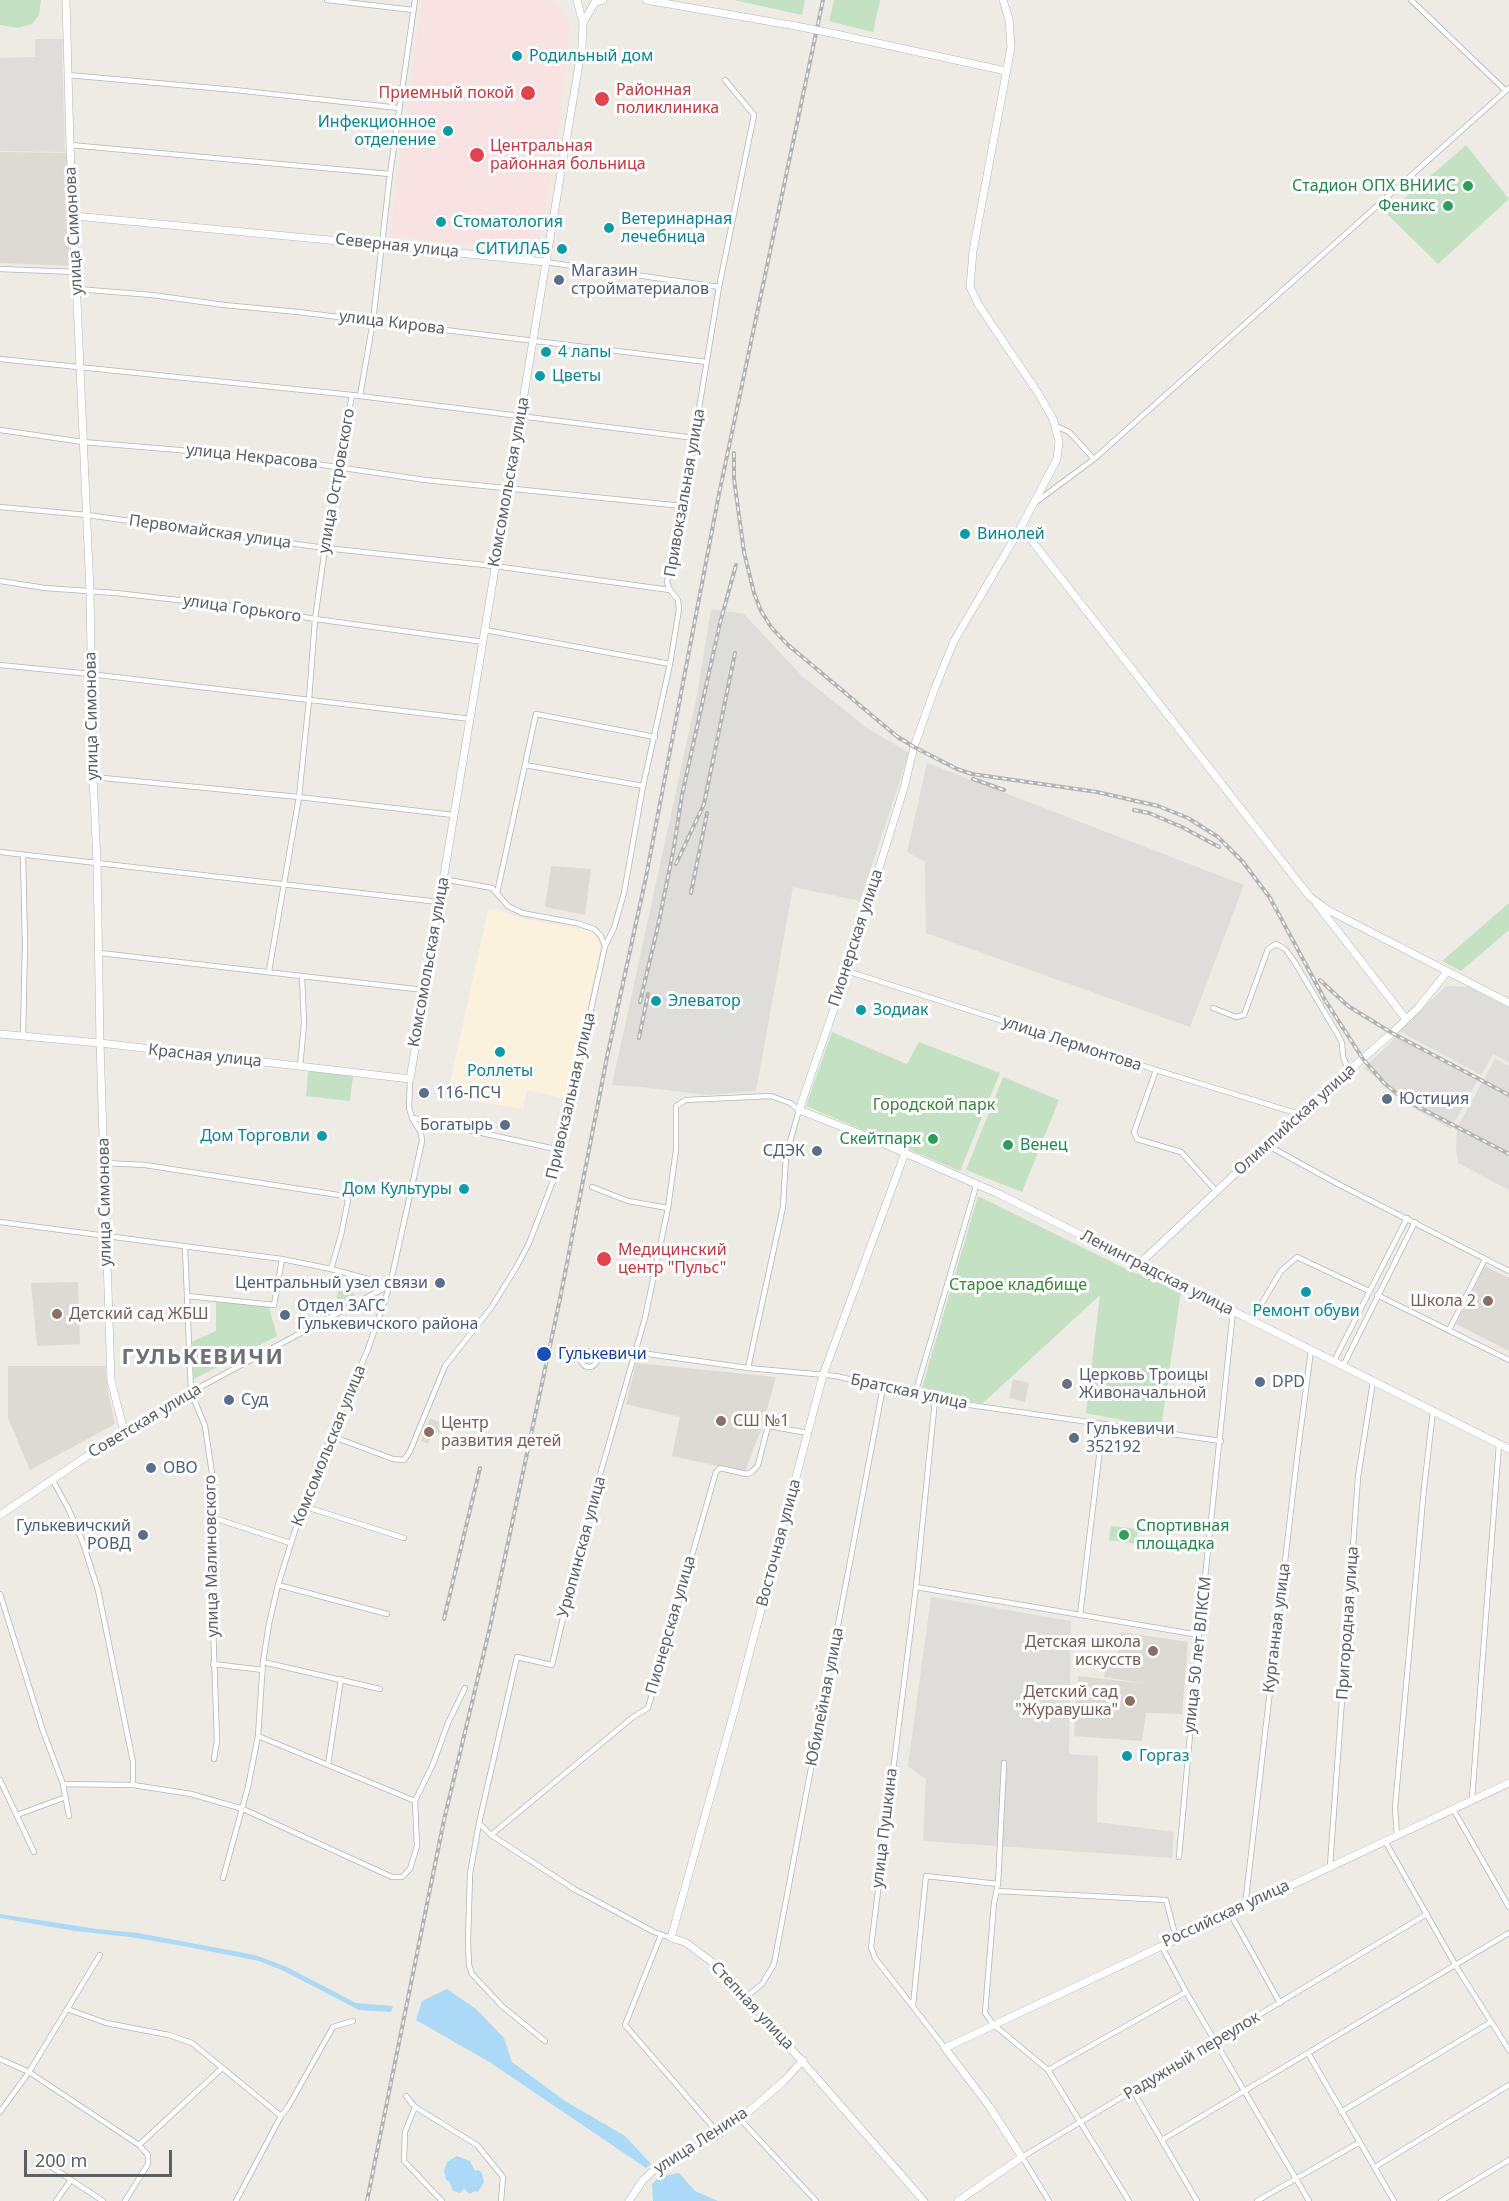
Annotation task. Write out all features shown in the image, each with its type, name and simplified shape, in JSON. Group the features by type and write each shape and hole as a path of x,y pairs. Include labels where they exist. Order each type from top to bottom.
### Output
{"street":[{"name":"улица Симонова","path":"66,0 82,442 90,591 90,674 111,1381 123,1431"},
{"path":"327,0 413,10"},
{"name":"улица Островского","path":"270,971 299,797 315,620 325,548 352,395 360,396 373,321 390,174 415,0"},
{"path":"577,0 586,3 598,1"},
{"name":"Комсомольская улица","path":"223,1878 243,1809 258,1736 263,1662 278,1585 303,1506 368,1349 390,1285 422,1141 418,1126 412,1118 409,1104 410,1079 568,129 583,23 577,0"},
{"path":"646,0 796,26 1006,71"},
{"path":"1003,0 1011,35 973,251 970,287 978,304 1038,393 1056,426 1070,432 1094,459"},
{"path":"1034,504 1094,459 1507,89 1411,0"},
{"name":"Комсомольская улица","path":"583,23 598,1"},
{"path":"68,75 399,108"},
{"name":"Привокзальная улица","path":"331,1436 393,1459 405,1460 411,1451 445,1366 491,1308 529,1243 554,1181 605,946 614,928 624,893 679,609 678,600 667,582 695,438 719,287 754,115 725,80"},
{"path":"70,145 390,174"},
{"name":"Северная улица","path":"74,216 382,244 545,262 719,287"},
{"path":"0,269 76,272"},
{"name":"улица Кирова","path":"77,289 152,295 533,339 707,362"},
{"path":"0,359 352,395"},
{"path":"360,396 695,438"},
{"name":"Пионерская улица","path":"748,1368 783,1207 786,1156 904,788 914,747 954,641 1021,527 1057,459 1059,441 1056,426"},
{"name":"улица Некрасова","path":"0,430 82,442 209,451 425,480 683,506"},
{"name":"Первомайская улица","path":"0,507 87,515 325,548 494,566 670,590"},
{"path":"1021,527 1406,1019"},
{"name":"улица Горького","path":"0,580 45,588 249,608 315,620 484,642"},
{"path":"485,630 670,664"},
{"path":"0,665 471,719"},
{"path":"497,893 536,714 655,737"},
{"path":"525,765 644,786"},
{"path":"93,777 453,815"},
{"path":"0,852 439,902"},
{"path":"23,1035 24,855"},
{"path":"443,879 492,888 508,906 522,913 576,923 594,929 601,936 605,946"},
{"path":"1310,897 1328,910 1509,1003"},
{"path":"1213,1008 1236,1017 1244,1015 1268,950 1276,944 1285,949 1294,961 1338,1035 1349,1071"},
{"path":"100,953 424,990"},
{"name":"улица Лермонтова","path":"847,970 1156,1071 1299,1114"},
{"name":"Олимпийская улица","path":"1139,1263 1299,1114 1406,1019 1447,972"},
{"path":"300,1067 304,1024 302,976"},
{"name":"Красная улица","path":"0,1034 100,1043 410,1079"},
{"path":"1156,1071 1134,1132 1137,1139 1181,1152 1216,1191"},
{"name":"Урюпинская улица","path":"545,2041 482,1988 472,1974 469,1965 470,1874 479,1823 517,1657 552,1665 582,1537 645,1318 668,1208 676,1150 676,1106 686,1100 771,1096 790,1103 799,1110"},
{"name":"Ленинградская улица","path":"799,1110 977,1183 1509,1449"},
{"path":"412,1118 560,1150"},
{"path":"1267,1144 1336,1183 1509,1271"},
{"name":"Восточная улица","path":"671,1938 823,1375 905,1153"},
{"path":"104,1163 145,1165 340,1194 348,1200 331,1269"},
{"path":"915,1394 977,1183"},
{"path":"592,1187 628,1201 668,1208"},
{"path":"1334,1361 1407,1218"},
{"path":"0,1221 282,1259 390,1285"},
{"path":"1343,1366 1414,1222"},
{"name":"улица Малиновского","path":"185,1247 191,1392 205,1426 214,1487 211,1517 213,1664 217,1731 214,1759"},
{"path":"1252,1320 1281,1271 1297,1257 1369,1291"},
{"path":"187,1296 274,1305 282,1259"},
{"path":"1449,1330 1485,1259"},
{"name":"Советская улица","path":"0,1515 123,1431 390,1285"},
{"path":"1377,1295 1509,1360"},
{"name":"улица 50 лет ВЛКСМ","path":"1179,1857 1199,1635 1233,1311"},
{"name":"Курганная улица","path":"1245,1905 1311,1350"},
{"name":"Братская улица","path":"596,1356 635,1354 823,1375 935,1400 1221,1441"},
{"name":"Пригородная улица","path":"1330,1866 1358,1476 1373,1381"},
{"name":"Юбилейная улица","path":"746,1997 762,1984 774,1964 883,1387"},
{"name":"улица Пушкина","path":"935,1400 916,1587 871,1947 875,1958 989,2106 1049,2201"},
{"path":"1397,1835 1395,1808 1433,1411"},
{"path":"1080,1615 1103,1424"},
{"name":"Пионерская улица","path":"491,1835 633,1717 648,1708 716,1472 720,1468 746,1474 752,1472 758,1465 768,1426 808,1433"},
{"path":"1472,1799 1499,1444"},
{"path":"52,1479 83,1543 98,1590 133,1762 133,1785"},
{"path":"303,1506 404,1538"},
{"path":"211,1517 290,1543"},
{"path":"278,1585 387,1614"},
{"path":"916,1587 1199,1635"},
{"path":"0,1594 43,1731 63,1784 69,1816"},
{"path":"263,1662 380,1689"},
{"path":"213,1664 263,1670"},
{"path":"328,1765 341,1679"},
{"path":"63,1784 133,1785 190,1794 243,1809 392,1877 402,1877 410,1869 417,1846 415,1801 465,1688"},
{"path":"258,1736 415,1801"},
{"path":"1004,1763 998,1884 985,2013 993,2024 1048,2070 1129,2201"},
{"path":"0,1780 34,1852"},
{"name":"Российская улица","path":"945,2048 1245,1905 1509,1783"},
{"path":"17,1815 66,1797"},
{"path":"1453,1809 1509,1907"},
{"name":"Степная улица","path":"479,1823 491,1835 574,1889 661,1935 685,1942 712,1962 803,2060 924,2201"},
{"path":"1385,1841 1456,1966 1509,2050"},
{"path":"913,2007 926,1876 998,1884"},
{"path":"997,1891 1166,1900 1176,1938"},
{"path":"1230,1913 1280,2003"},
{"name":"Радужный переулок","path":"958,2201 1022,2157 1427,1914"},
{"path":"1162,2140 1509,1933"},
{"path":"661,1935 625,2025 718,2133"},
{"path":"1161,1945 1186,1992 1309,2201"},
{"path":"0,2112 29,2072 100,1955"},
{"path":"1048,2070 1186,1992"},
{"path":"67,2009 106,2023 169,2035 192,2043 281,2116"},
{"path":"236,2201 281,2116 333,2027 353,2020"},
{"path":"1341,2112 1491,2022"},
{"path":"1308,2053 1394,2201"},
{"path":"0,2059 29,2072 139,2145 148,2155 148,2164 125,2201"},
{"name":"улица Ленина","path":"629,2201 643,2180 654,2170 740,2119 784,2081 803,2060"},
{"path":"139,2145 221,2069"},
{"path":"1375,2167 1509,2085"},
{"path":"1133,2091 1197,2201"},
{"path":"406,2096 415,2107 477,2145 503,2177 501,2201"},
{"path":"415,2107 405,2132 404,2161 441,2201"},
{"path":"740,2119 816,2201"},
{"path":"1257,2201 1295,2177 1360,2142"},
{"path":"1441,2201 1509,2160"},
{"path":"50,2166 103,2201"},
{"path":"56,2201 71,2180"}],"shaded area":[{"name":"Центральная районная больница","path":"422,0 552,0 570,23 561,114 538,251 390,236"},
{"path":"35,39 64,39 62,48 65,152 0,151 0,58 35,57"},
{"path":"0,152 69,153 73,266 0,263"},
{"path":"711,609 744,614 803,677 867,728 909,753 860,901 793,887 756,1091 707,1095 612,1085 697,695"},
{"path":"927,763 1244,885 1190,1027 926,933 925,862 907,852"},
{"path":"551,866 591,869 585,915 545,907"},
{"path":"496,909 520,918 592,931 601,946 567,1099 527,1090 523,1109 464,1099 448,1092 488,910"},
{"path":"1446,986 1469,987 1509,1008 1509,1062 1493,1054 1481,1075 1399,1031"},
{"path":"1396,1037 1477,1081 1451,1129 1405,1103 1364,1068"},
{"path":"1495,1059 1509,1066 1509,1190 1458,1163 1456,1150 1457,1128"},
{"name":"Школа 2","path":"1485,1266 1509,1278 1509,1351 1456,1324"},
{"name":"Детский сад ЖБШ","path":"78,1282 80,1344 37,1346 31,1283"},
{"name":"СШ №1","path":"636,1363 776,1377 763,1424 745,1472 672,1456 680,1417 626,1404"},
{"path":"8,1366 105,1366 115,1424 30,1470 8,1418"},
{"path":"1013,1379 1029,1383 1025,1402 1009,1398"},
{"name":"Центр развития детей","path":"430,1418 444,1424 440,1433 434,1431 428,1444 421,1441"},
{"path":"931,1597 1071,1621 1069,1754 1098,1756 1097,1822 1174,1832 1172,1858 923,1841 926,1779 908,1766"},
{"path":"1121,1632 1188,1642 1182,1714 1146,1713 1142,1741 1074,1736 1078,1676 1147,1684 1104,1677 1106,1661 1117,1662"}],"green space":[{"path":"0,0 41,0 39,15 32,24 18,28 0,25"},
{"path":"734,0 805,0 802,15"},
{"path":"834,0 880,0 873,32 829,21"},
{"name":"Феникс","path":"1466,145 1509,199 1438,264 1387,214"},
{"path":"1509,903 1509,930 1461,971 1442,961"},
{"name":"Городской парк","path":"832,1032 907,1064 919,1042 1000,1073 960,1171 806,1106"},
{"path":"308,1071 353,1076 350,1101 306,1096"},
{"name":"Венец","path":"1003,1077 1059,1100 1022,1192 966,1170"},
{"name":"Старое кладбище","path":"978,1196 1128,1270 1181,1291 1161,1428 1086,1413 1100,1295 983,1403 931,1397 921,1391"},
{"path":"338,1287 354,1293 355,1297 336,1308"},
{"path":"216,1300 269,1307 277,1336 194,1379 191,1342 216,1331"},
{"name":"Спортивная площадка","path":"1111,1526 1138,1529 1136,1544 1109,1540"}],"water":[{"path":"0,1914 138,1933 255,1955 287,1967 356,2003 393,2006 391,2012 359,2010 284,1971 259,1961 130,1937 75,1931 0,1918"},
{"path":"447,1989 476,2009 504,2038 512,2062 565,2101 625,2136 651,2164 646,2168 491,2063 416,2020 422,2001"},
{"path":"457,2156 470,2161 475,2171 482,2173 484,2182 478,2192 470,2194 464,2189 460,2193 453,2191 449,2181 446,2180 444,2171 447,2162"},
{"path":"679,2173 695,2191 718,2201 653,2201 652,2184 661,2176"}],"railway":[{"path":"367,2201 444,1820 490,1627 561,1294 607,1057 646,877 719,494 823,0"},
{"path":"734,453 734,479 744,552 761,611 771,627 787,644 900,739"},
{"path":"640,1002 658,926 682,795 720,623 736,565"},
{"path":"676,864 704,804 735,653"},
{"path":"895,735 957,769 972,774 1097,792 1158,806 1188,818 1218,837 1243,862 1270,898 1325,1000 1363,1059 1385,1084 1405,1100 1509,1154"},
{"path":"973,779 1004,790"},
{"path":"1134,810 1149,813 1182,827 1219,847"},
{"path":"691,893 707,813"},
{"path":"1320,980 1348,1006 1392,1033 1509,1095"},
{"path":"639,1038 648,994"},
{"path":"444,1619 480,1468"}],"place":[{"name":"Родильный дом","path":"517,56"},
{"name":"Приемный покой","path":"528,93"},
{"name":"Районная поликлиника","path":"602,99"},
{"name":"Инфекционное отделение","path":"448,131"},
{"name":"Центральная районная больница","path":"477,155"},
{"name":"Стадион ОПХ ВНИИС","path":"1468,186"},
{"name":"Феникс","path":"1448,206"},
{"name":"Стоматология","path":"441,222"},
{"name":"Ветеринарная лечебница","path":"609,228"},
{"name":"СИТИЛАБ","path":"562,249"},
{"name":"Магазин стройматериалов","path":"559,280"},
{"name":"4 лапы","path":"546,352"},
{"name":"Цветы","path":"540,376"},
{"name":"Винолей","path":"965,534"},
{"name":"Элеватор","path":"656,1001"},
{"name":"Зодиак","path":"861,1010"},
{"name":"Роллеты","path":"500,1052"},
{"name":"116-ПСЧ","path":"424,1093"},
{"name":"Юстиция","path":"1387,1099"},
{"name":"Богатырь","path":"505,1125"},
{"name":"Дом Торговли","path":"322,1136"},
{"name":"Скейтпарк","path":"933,1139"},
{"name":"Венец","path":"1008,1145"},
{"name":"СДЭК","path":"817,1151"},
{"name":"Дом Культуры","path":"464,1189"},
{"name":"Медицинский центр \"Пульс\"","path":"604,1259"},
{"name":"Центральный узел связи","path":"440,1283"},
{"name":"Ремонт обуви","path":"1306,1292"},
{"name":"Школа 2","path":"1488,1301"},
{"name":"Детский сад ЖБШ","path":"57,1314"},
{"name":"Отдел ЗАГС Гулькевичского района","path":"285,1315"},
{"name":"Гулькевичи","path":"544,1354"},
{"name":"DPD","path":"1260,1382"},
{"name":"Церковь Троицы Живоначальной","path":"1067,1384"},
{"name":"Суд","path":"229,1400"},
{"name":"СШ №1","path":"721,1421"},
{"name":"Центр развития детей","path":"429,1432"},
{"name":"Гулькевичи 352192","path":"1074,1438"},
{"name":"ОВО","path":"151,1468"},
{"name":"Гулькевичский РОВД","path":"143,1535"},
{"name":"Спортивная площадка","path":"1124,1535"},
{"name":"Детская школа искусств","path":"1153,1651"},
{"name":"Детский сад \"Журавушка\"","path":"1130,1701"},
{"name":"Горгаз","path":"1127,1756"}],"district":[{"name":"ГУЛЬКЕВИЧИ","path":"203,1358"}]}
